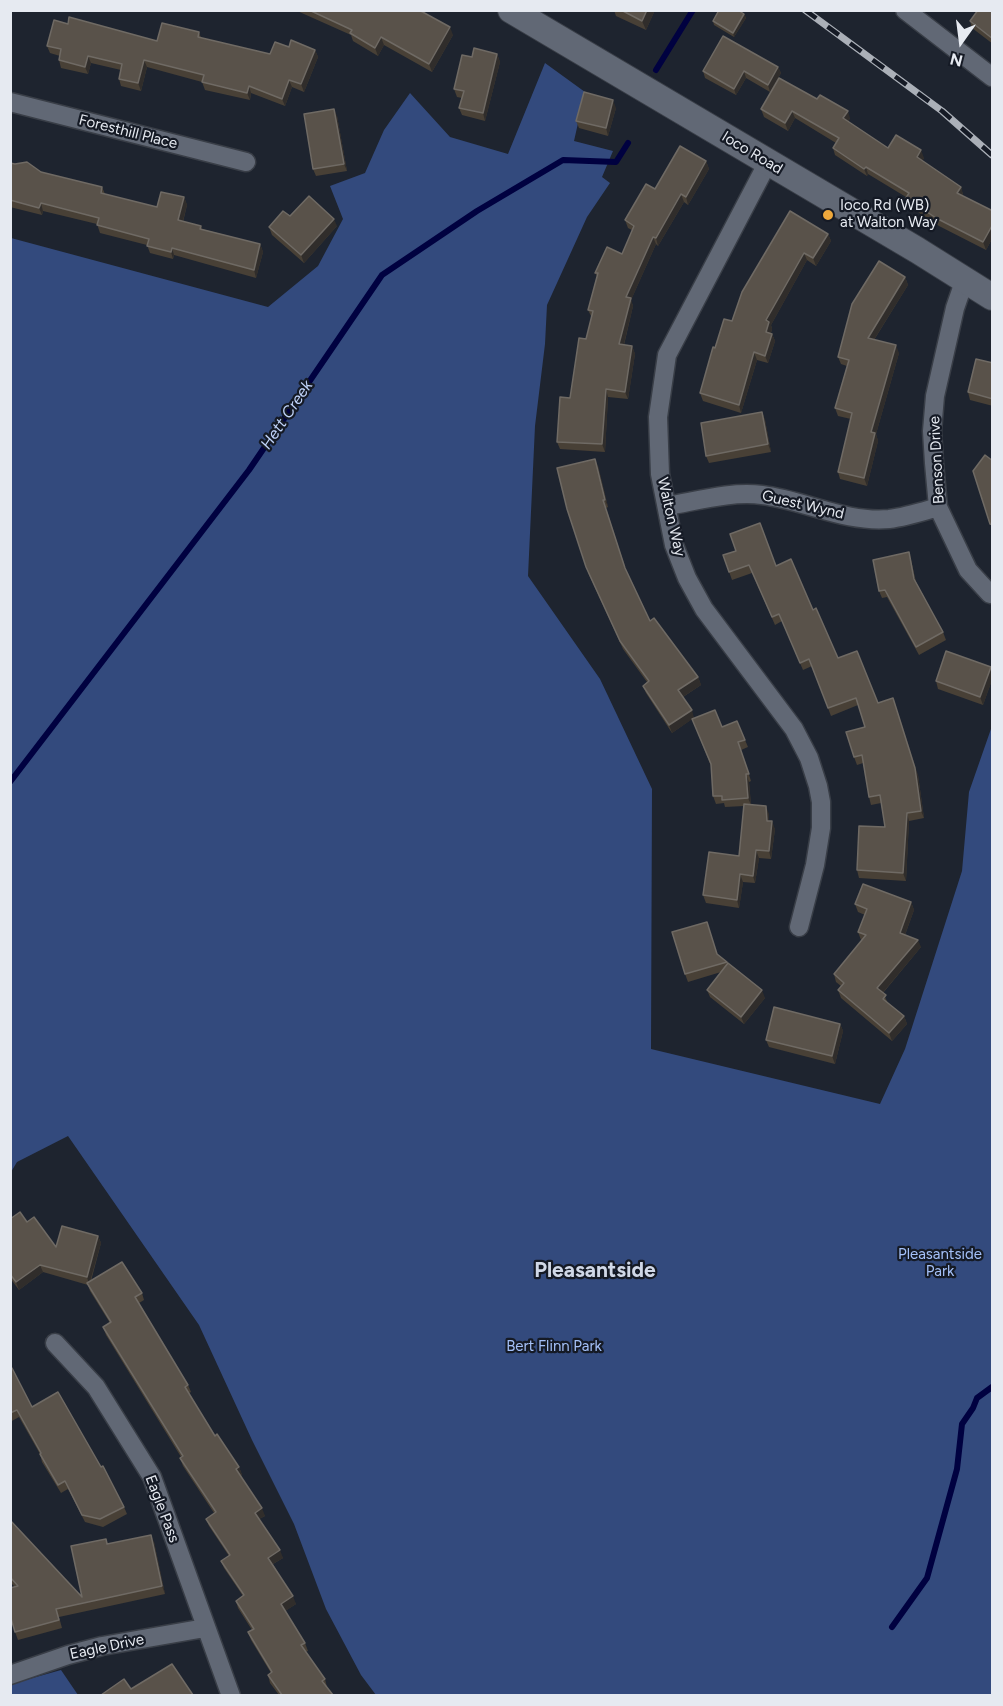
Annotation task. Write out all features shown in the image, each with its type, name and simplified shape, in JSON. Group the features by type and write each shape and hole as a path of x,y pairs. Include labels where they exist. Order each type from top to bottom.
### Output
{"main road":[{"name":"Ioco Road","path":"511,10 993,297"}],"street":[{"path":"905,10 993,77"},
{"name":"Foresthill Place","path":"10,102 246,162"},
{"name":"Walton Way","path":"768,162 667,355 658,417 660,474 674,545 687,578 704,609 794,729 809,758 818,786 821,802 821,828 815,866 798,927"},
{"name":"Benson Drive","path":"965,279 955,308 935,396 932,430 938,507 968,570 990,594"},
{"name":"Guest Wynd","path":"667,506 748,494 764,495 871,519 910,515 938,507"},
{"name":"Eagle Pass","path":"55,1343 96,1387 152,1477 231,1695"},
{"name":"Eagle Drive","path":"10,1675 102,1646 205,1628"}],"green space":[{"name":"Bert Flinn Park","path":"545,63 585,92 574,141 613,151 602,177 610,183 587,217 547,305 545,344 535,426 528,576 600,679 652,789 651,1049 880,1104 905,1049 962,871 969,792 992,726 992,1695 376,1695 361,1675 326,1609 294,1524 199,1325 68,1136 17,1162 11,1172 11,238 268,307 318,266 343,219 330,186 365,173 384,130 410,93 450,137 508,154"},
{"path":"61,1670 78,1695 11,1696 11,1684"}],"building":[{"path":"309,10 419,10 450,27 429,64 381,37 375,48 350,33 352,30"},
{"path":"621,10 647,10 642,21"},
{"path":"719,10 738,10 744,14 733,33 713,21"},
{"path":"978,10 993,11 993,39 970,21"},
{"path":"69,17 157,41 162,23 199,32 198,37 270,54 275,42 289,47 291,40 315,50 301,84 289,80 282,99 249,86 247,93 202,82 204,75 144,60 138,83 119,79 122,64 88,56 85,67 59,60 61,49 47,46 54,20 68,24"},
{"path":"723,36 778,67 768,85 744,71 734,89 703,71"},
{"path":"474,48 497,54 483,113 459,108 464,91 454,89 462,55 472,57"},
{"path":"779,78 817,99 820,95 848,111 843,118 888,148 896,135 921,150 917,157 961,187 957,193 993,211 993,224 983,242 936,218 906,198 909,193 866,167 864,169 833,148 839,138 792,111 785,123 761,109"},
{"path":"584,92 613,100 606,128 576,121"},
{"path":"334,109 344,164 313,169 304,114"},
{"path":"680,146 706,161 686,197 681,194 656,238 653,237 626,297 631,298 619,344 632,346 625,392 606,389 602,444 557,442 560,397 570,398 579,338 586,339 593,311 588,310 598,273 595,273 607,247 622,254 634,226 625,220 646,184 655,189"},
{"path":"27,162 41,172 102,187 101,193 157,207 161,192 184,197 178,220 201,226 200,229 260,244 254,270 172,248 171,252 147,246 149,239 97,225 99,218 41,203 39,208 10,200 10,163"},
{"path":"309,196 334,219 301,255 269,227 283,211 290,216"},
{"path":"790,211 828,234 813,258 804,253 766,320 769,322 766,332 772,334 765,356 754,352 739,405 700,393 713,347 715,348 724,319 732,321 742,292"},
{"path":"879,261 905,277 868,338 896,345 871,432 875,433 864,478 838,472 852,413 835,408 849,360 838,357 852,304"},
{"path":"976,359 993,363 993,399 968,392"},
{"path":"762,412 768,444 706,456 701,423"},
{"path":"985,455 993,461 993,525 990,524 973,471"},
{"path":"595,459 605,500 603,500 625,568 650,621 654,618 698,677 678,690 692,710 669,725 643,686 649,681 620,641 586,567 567,509 557,468"},
{"path":"760,523 776,566 791,559 813,610 816,608 838,658 857,651 878,703 893,698 915,768 921,811 907,813 903,873 857,870 859,826 885,827 880,795 869,797 862,755 854,757 846,732 865,727 856,698 828,708 809,659 800,663 779,614 772,617 749,565 729,572 723,555 736,551 730,534"},
{"path":"909,552 914,579 943,632 916,647 885,590 879,591 873,560"},
{"path":"946,651 991,667 980,697 936,681"},
{"path":"715,710 722,727 737,721 745,740 738,742 749,774 746,774 748,798 722,800 722,796 713,796 711,764 692,719"},
{"path":"744,804 766,806 767,821 772,821 769,851 756,850 753,876 740,874 737,900 703,895 709,852 739,856"},
{"path":"863,884 911,902 900,933 918,940 877,988 886,995 883,999 904,1016 889,1033 838,990 844,983 834,974 866,935 858,932 867,909 855,904"},
{"path":"707,922 717,954 727,962 685,974 672,932"},
{"path":"728,963 762,990 741,1017 707,990"},
{"path":"774,1007 840,1024 832,1056 766,1040"},
{"path":"20,1212 27,1222 34,1217 56,1247 62,1226 98,1236 87,1277 40,1265 16,1282 10,1274 10,1219"},
{"path":"122,1262 142,1293 135,1297 188,1385 185,1387 215,1436 217,1434 239,1467 236,1469 262,1508 255,1513 280,1550 268,1558 293,1596 281,1604 305,1643 301,1645 325,1679 322,1681 333,1695 282,1695 268,1675 272,1672 248,1632 254,1629 236,1601 244,1595 221,1561 230,1555 206,1519 216,1512 180,1458 183,1456 103,1327 111,1322 87,1283"},
{"path":"12,1368 32,1407 58,1392 101,1467 103,1466 124,1507 100,1519 82,1515 65,1481 58,1485 17,1410 10,1413 10,1369"},
{"path":"10,1520 82,1597 71,1546 106,1539 107,1544 151,1535 162,1586 56,1609 59,1620 15,1632 10,1615 10,1588 18,1586 10,1577"},
{"path":"172,1664 193,1695 101,1695 124,1679 131,1689"}],"waterway":[{"name":"Hett Creek","path":"656,70 693,10"},
{"name":"Hett Creek","path":"10,782 249,470 382,275 477,211 563,160 616,162 628,143"},
{"path":"892,1627 927,1578 957,1469 962,1424 977,1398 992,1387"}],"railway":[{"path":"805,10 942,111 992,155"}],"place":[{"name":"Ioco Rd (WB) at Walton Way","path":"828,215"}],"district":[{"name":"Pleasantside","path":"595,1271"}],"park label":[{"name":"Pleasantside Park","path":"940,1264"}]}
